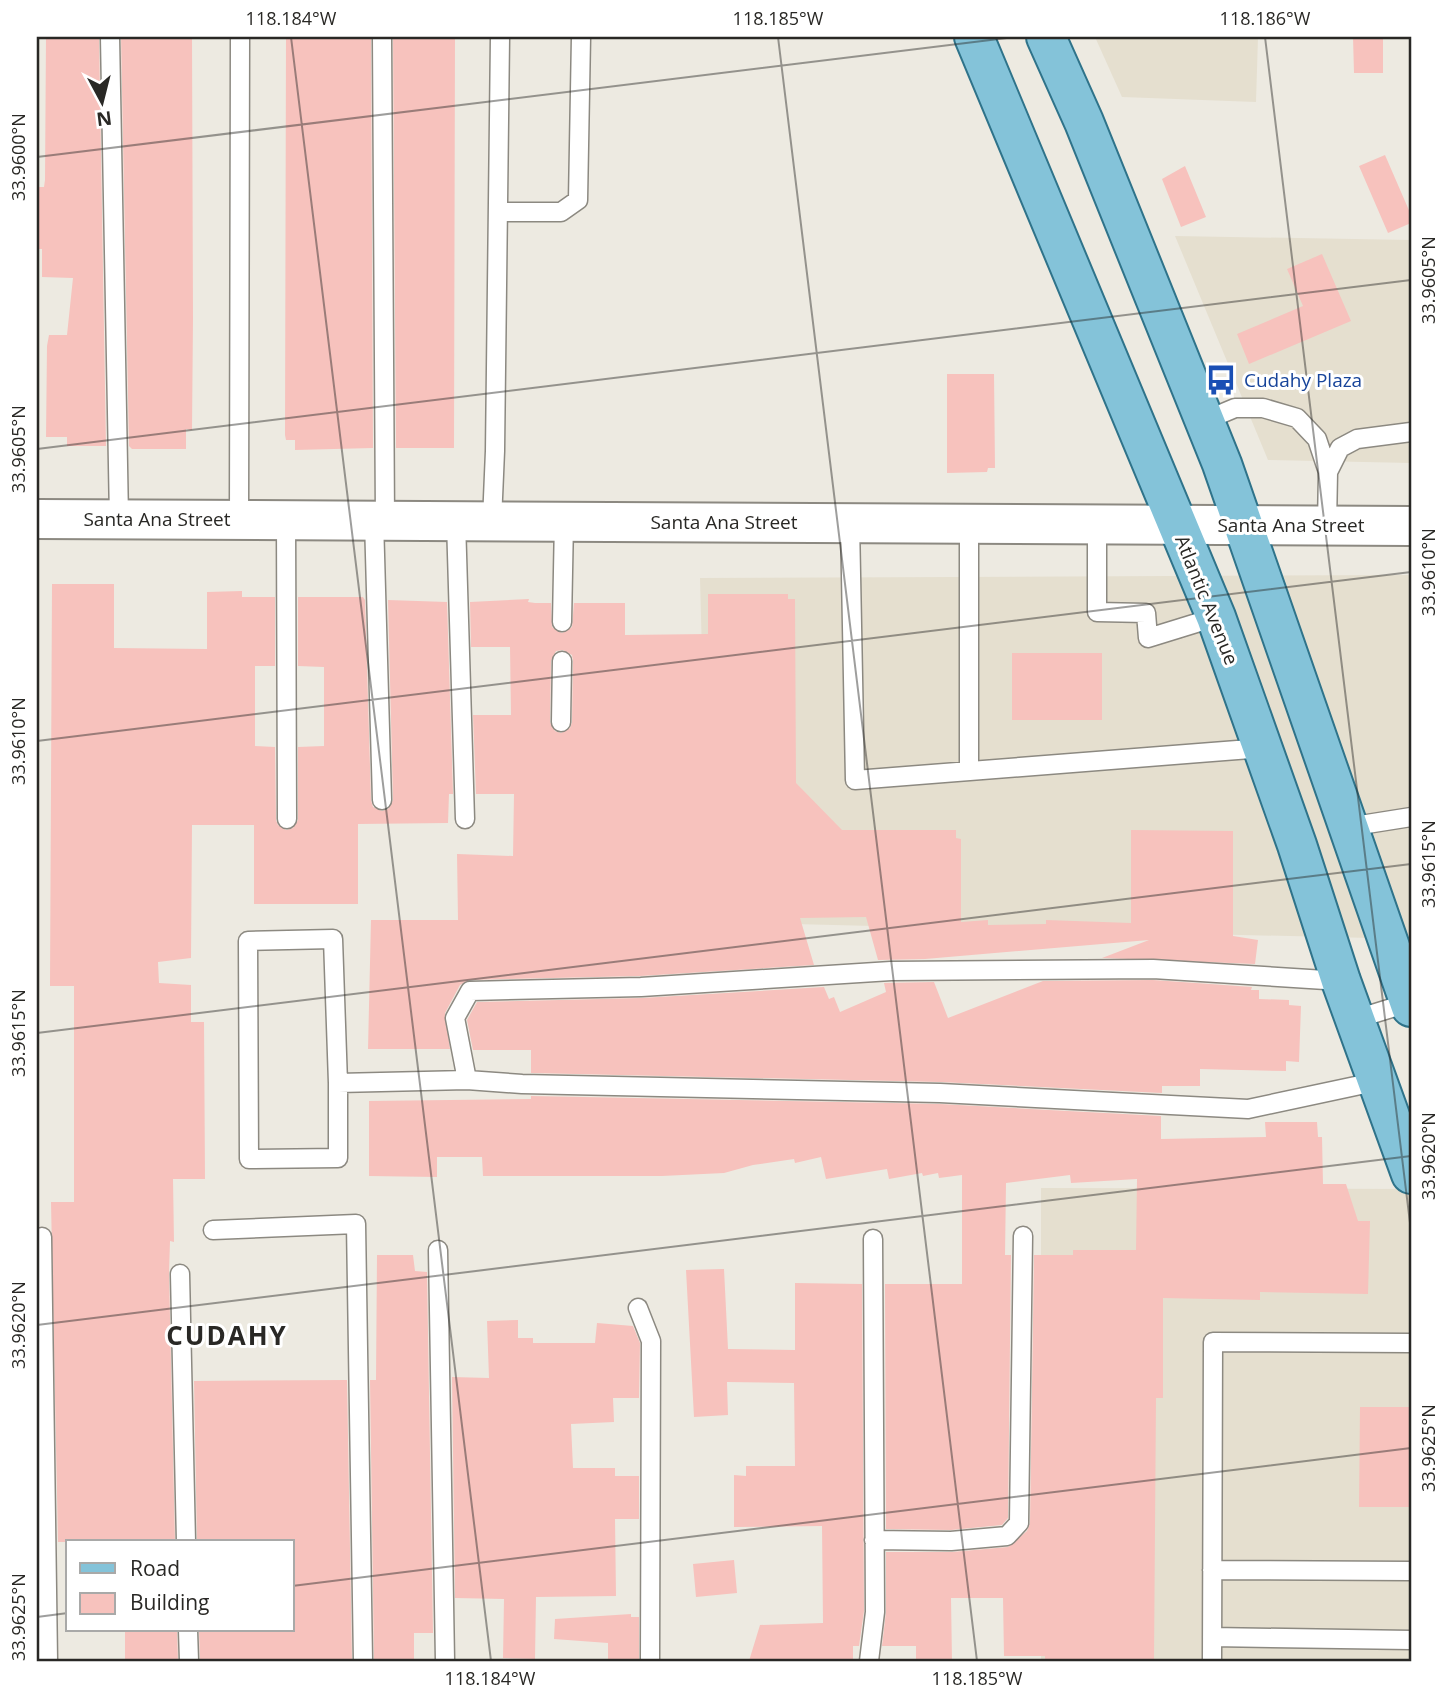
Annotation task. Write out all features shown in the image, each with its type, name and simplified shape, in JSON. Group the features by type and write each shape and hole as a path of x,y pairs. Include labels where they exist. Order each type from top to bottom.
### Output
{"main road":[{"name":"Atlantic Avenue","path":"974,37 1216,617 1341,981 1411,1174"},
{"path":"1046,37 1084,122 1244,524 1411,1004"}],"street":[{"name":"Santa Ana Street","path":"37,519 1411,526"}],"lane":[{"path":"110,37 119,519"},
{"path":"239,519 240,37"},
{"path":"382,37 379,520 382,800"},
{"path":"465,819 474,521 498,212 500,37"},
{"path":"498,212 561,212 579,200 581,37"},
{"path":"1204,421 1235,408 1263,408 1297,418 1317,439 1328,472 1327,525"},
{"path":"1328,472 1340,448 1357,439 1411,432"},
{"path":"286,520 287,820"},
{"path":"562,622 564,521"},
{"path":"850,523 855,780 1263,748"},
{"path":"969,523 969,771"},
{"path":"1097,524 1097,612 1146,613 1148,638 1216,617"},
{"path":"561,722 562,661"},
{"path":"1348,827 1411,817"},
{"path":"333,939 338,1083 338,1158 249,1159 248,941 333,939"},
{"path":"467,1080 455,1018 470,991 640,987 905,971 1153,970 1341,981"},
{"path":"1356,1019 1411,1004"},
{"path":"338,1083 467,1080 940,1093 1248,1109 1379,1081"},
{"path":"213,1230 356,1224 363,1661"},
{"path":"874,1541 951,1541 1007,1536 1019,1523 1023,1236"},
{"path":"42,1237 48,1661"},
{"path":"869,1661 875,1612 873,1239"},
{"path":"438,1250 445,1661"},
{"path":"180,1273 186,1540"},
{"path":"638,1308 651,1341 650,1661"},
{"path":"1212,1661 1213,1342 1411,1343"},
{"path":"1212,1570 1411,1572"},
{"path":"188,1632 189,1661"},
{"path":"1212,1637 1411,1640"}],"shaded area":[{"path":"1095,37 1258,37 1256,102 1122,97"},
{"path":"1175,236 1411,240 1411,463 1268,460"},
{"path":"1411,575 1411,939 709,922 700,578"},
{"path":"1041,1188 1411,1189 1411,1661 1041,1661"}],"building":[{"path":"46,37 99,37 106,446 67,446 67,437 46,437 47,346 49,335 67,335 73,278 42,277 42,249 37,249 37,187 44,187 45,180"},
{"path":"121,37 192,37 192,430 186,429 186,449 132,449 129,446"},
{"path":"286,37 371,37 373,448 295,450 295,440 286,440"},
{"path":"393,37 455,37 454,448 396,448"},
{"path":"1353,37 1383,37 1383,73 1354,73"},
{"path":"1385,155 1411,215 1411,223 1388,233 1359,166"},
{"path":"1185,166 1206,217 1181,227 1162,179"},
{"path":"1322,254 1351,321 1249,364 1237,334 1303,306 1287,269"},
{"path":"947,374 994,374 995,468 988,468 987,472 947,473"},
{"path":"52,584 114,584 114,648 207,649 207,592 242,591 242,597 275,597 275,666 255,666 255,746 275,747 276,820 278,825 286,830 293,828 298,820 298,747 324,746 324,667 298,666 298,597 363,597 365,600 371,800 373,807 382,811 388,809 393,800 388,600 447,602 453,794 449,794 448,823 358,824 358,904 254,904 254,825 192,825 191,958 158,962 159,983 191,985 191,1022 204,1022 205,1179 173,1179 174,1242 170,1241 169,1274 175,1540 58,1542 51,1202 74,1202 74,986 50,986"},
{"path":"708,594 788,594 788,599 795,599 796,783 842,830 956,830 956,838 961,839 961,922 988,920 988,925 1046,924 1046,920 1131,923 1131,830 1233,831 1233,936 1258,940 1255,964 1102,958 1149,940 925,959 878,960 866,917 800,918 814,965 640,976 469,980 460,985 445,1013 450,1049 368,1049 371,920 458,920 457,854 513,856 514,794 476,794 473,715 511,715 510,647 471,647 470,602 529,599 528,602 551,603 552,627 562,633 572,627 574,603 625,603 625,635 708,634","holes":["563,650 572,655 572,722 570,728 561,733 555,731 550,722 551,661 556,651"]},
{"path":"1012,653 1102,653 1102,720 1012,720"},
{"path":"1153,980 1252,987 1251,990 1259,990 1259,999 1289,1000 1289,1005 1301,1006 1299,1062 1286,1061 1286,1071 1200,1069 1200,1086 1162,1086 1162,1093 940,1082 531,1073 531,1050 473,1050 467,1020 477,1002 642,998 824,987 829,999 834,997 840,1012 886,992 884,983 934,982 948,1018 1043,981"},
{"path":"531,1096 940,1104 1161,1116 1161,1139 1266,1137 1265,1122 1317,1122 1318,1137 1322,1137 1323,1184 1346,1184 1358,1221 1370,1221 1368,1294 1260,1292 1260,1300 1163,1298 1163,1398 1156,1398 1154,1661 1045,1661 1045,1656 1004,1656 1003,1598 951,1598 952,1661 916,1661 916,1646 882,1646 886,1612 886,1552 952,1552 1008,1547 1027,1531 1030,1523 1034,1255 1073,1255 1073,1250 1136,1250 1137,1179 1071,1183 1070,1175 1006,1183 1005,1255 1011,1255 1008,1518 1002,1525 951,1530 886,1529 885,1284 962,1284 962,1175 939,1178 938,1173 923,1176 922,1173 889,1179 887,1169 826,1179 821,1157 795,1163 794,1159 753,1165 724,1173 662,1176 483,1176 482,1157 437,1157 437,1177 369,1176 369,1101 531,1099"},
{"path":"377,1255 413,1255 415,1271 427,1272 433,1633 414,1633 414,1661 374,1661 370,1380 376,1380"},
{"path":"724,1269 728,1349 795,1350 795,1283 862,1284 864,1611 859,1646 853,1646 853,1661 749,1661 760,1625 823,1623 822,1526 734,1527 734,1475 746,1476 746,1466 795,1466 794,1383 727,1382 728,1415 694,1417 686,1270"},
{"path":"518,1320 518,1338 533,1338 533,1343 595,1343 597,1323 633,1326 640,1343 639,1398 613,1398 614,1422 571,1424 573,1468 615,1468 615,1476 639,1476 639,1519 615,1519 616,1596 536,1597 535,1659 503,1658 504,1599 455,1598 452,1377 489,1378 487,1321"},
{"path":"347,1380 352,1661 200,1661 199,1632 294,1632 294,1540 197,1540 194,1381"},
{"path":"1360,1407 1411,1407 1411,1507 1359,1507"},
{"path":"734,1560 737,1593 696,1597 693,1564"},
{"path":"631,1614 631,1617 639,1617 639,1661 608,1661 608,1643 554,1639 555,1619"},
{"path":"125,1632 177,1632 178,1661 125,1661"}],"place":[{"name":"Cudahy Plaza","path":"1221,380"}],"district":[{"name":"CUDAHY","path":"227,1335"}]}
